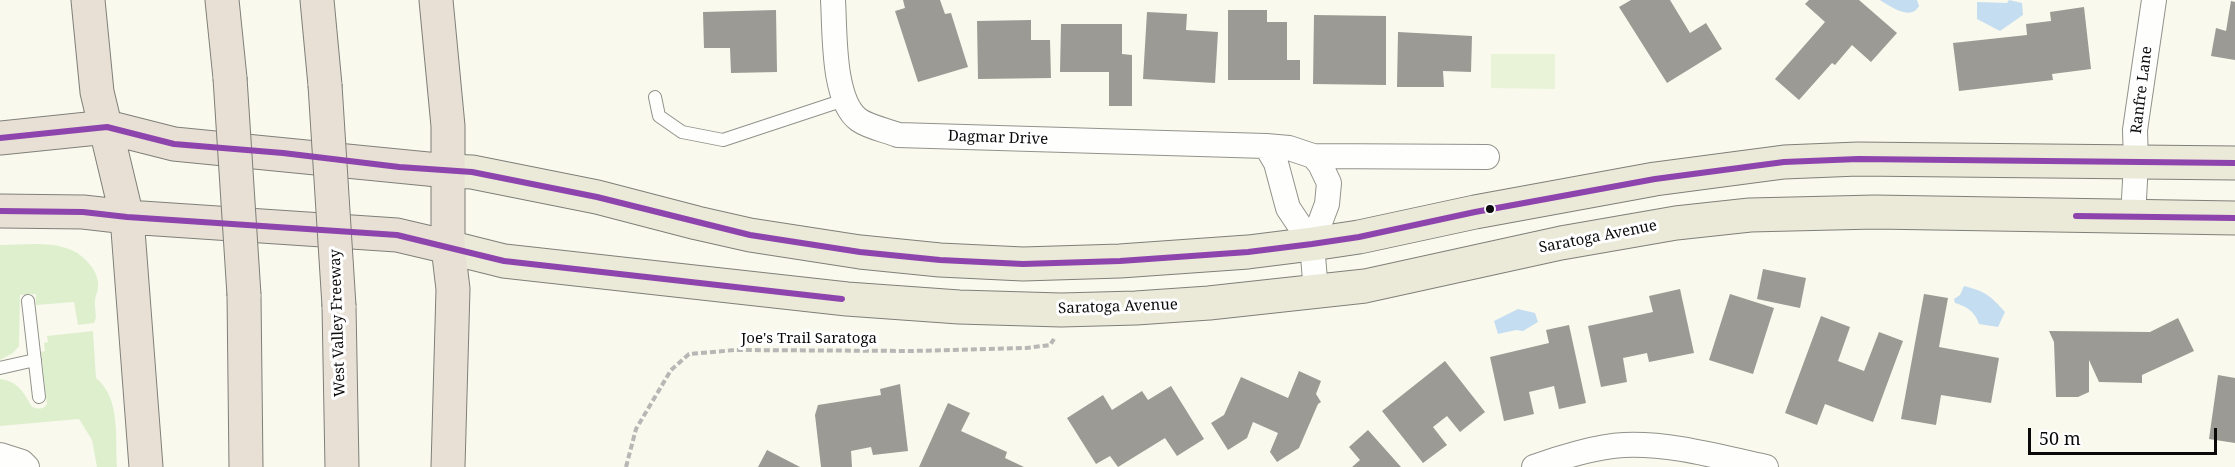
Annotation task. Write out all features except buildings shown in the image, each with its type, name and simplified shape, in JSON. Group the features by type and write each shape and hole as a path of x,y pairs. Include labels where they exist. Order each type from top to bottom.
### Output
{"highway":[{"path":"88,0 98,92 127,217 146,467"},
{"path":"222,0 230,78 244,295 246,467"},
{"name":"West Valley Freeway","path":"317,0 325,85 339,306 342,467"},
{"path":"436,0 448,126 448,248 453,289 448,467"},
{"path":"0,138 107,127 174,144 448,171"},
{"name":"Saratoga Avenue","path":"0,211 83,212 397,235 448,248"}],"main road":[{"path":"448,171 472,172 597,197 750,235 860,252 940,260 1023,264 1098,262 1248,252 1312,244 1359,237 1475,212 1655,179 1784,162 1858,159 2235,163"},
{"name":"Saratoga Avenue","path":"448,248 504,261 847,299 959,307 1060,310 1136,308 1365,286 1561,243 1664,225 1750,215 1875,212 2235,218"}],"street":[{"name":"Dagmar Drive","path":"833,0 838,85 844,100 858,119 898,135 1266,146 1289,148 1313,156 1487,157"},
{"name":"Ranfre Lane","path":"2133,217 2135,130 2154,0"},
{"path":"1266,146 1276,163 1288,208 1312,244"},
{"path":"1313,156 1320,164 1329,183 1328,204 1312,244 1316,292"},
{"path":"1534,467 1556,458 1623,445 1680,448 1766,467"},
{"path":"0,455 22,462 27,467"}],"lane":[{"path":"655,98 659,116 682,132 723,140 844,100"},
{"path":"28,301 39,397"},
{"path":"0,368 34,360"}],"path":[{"name":"Joe's Trail Saratoga","path":"626,467 636,429 670,370 689,354 735,350 912,351 1026,348 1050,345 1057,336"}],"green space":[{"path":"1491,54 1555,54 1555,89 1491,88"},
{"path":"0,245 49,245 72,250 82,257 92,268 98,281 94,323 78,325 74,302 36,305 36,294 20,295 19,346 13,353 0,360"},
{"path":"93,331 96,378 110,396 113,407 117,467 97,467 92,440 79,419 0,426 0,379 16,385 32,407 42,408 47,404 41,352 45,351 44,343 48,342 47,336"}],"water":[{"path":"1880,0 1917,0 1919,6 1906,13"},
{"path":"2009,0 2022,3 2023,15 2000,31 1977,19 1977,2 2007,3"},
{"path":"1964,286 1987,295 2005,312 1998,327 1979,324 1970,310 1955,303 1954,299 1960,295"},
{"path":"1518,309 1535,313 1538,322 1523,331 1516,330 1498,334 1494,321"}],"transit line":[{"path":"0,138 107,127 174,144 283,153 399,167 472,172 597,197 750,235 860,252 940,260 1023,264 1120,261 1248,252 1312,244 1359,237 1475,212 1655,179 1784,162 1858,159 2235,163"},
{"path":"0,211 83,212 397,235 504,261 842,299"},
{"path":"2076,216 2235,218"}]}
